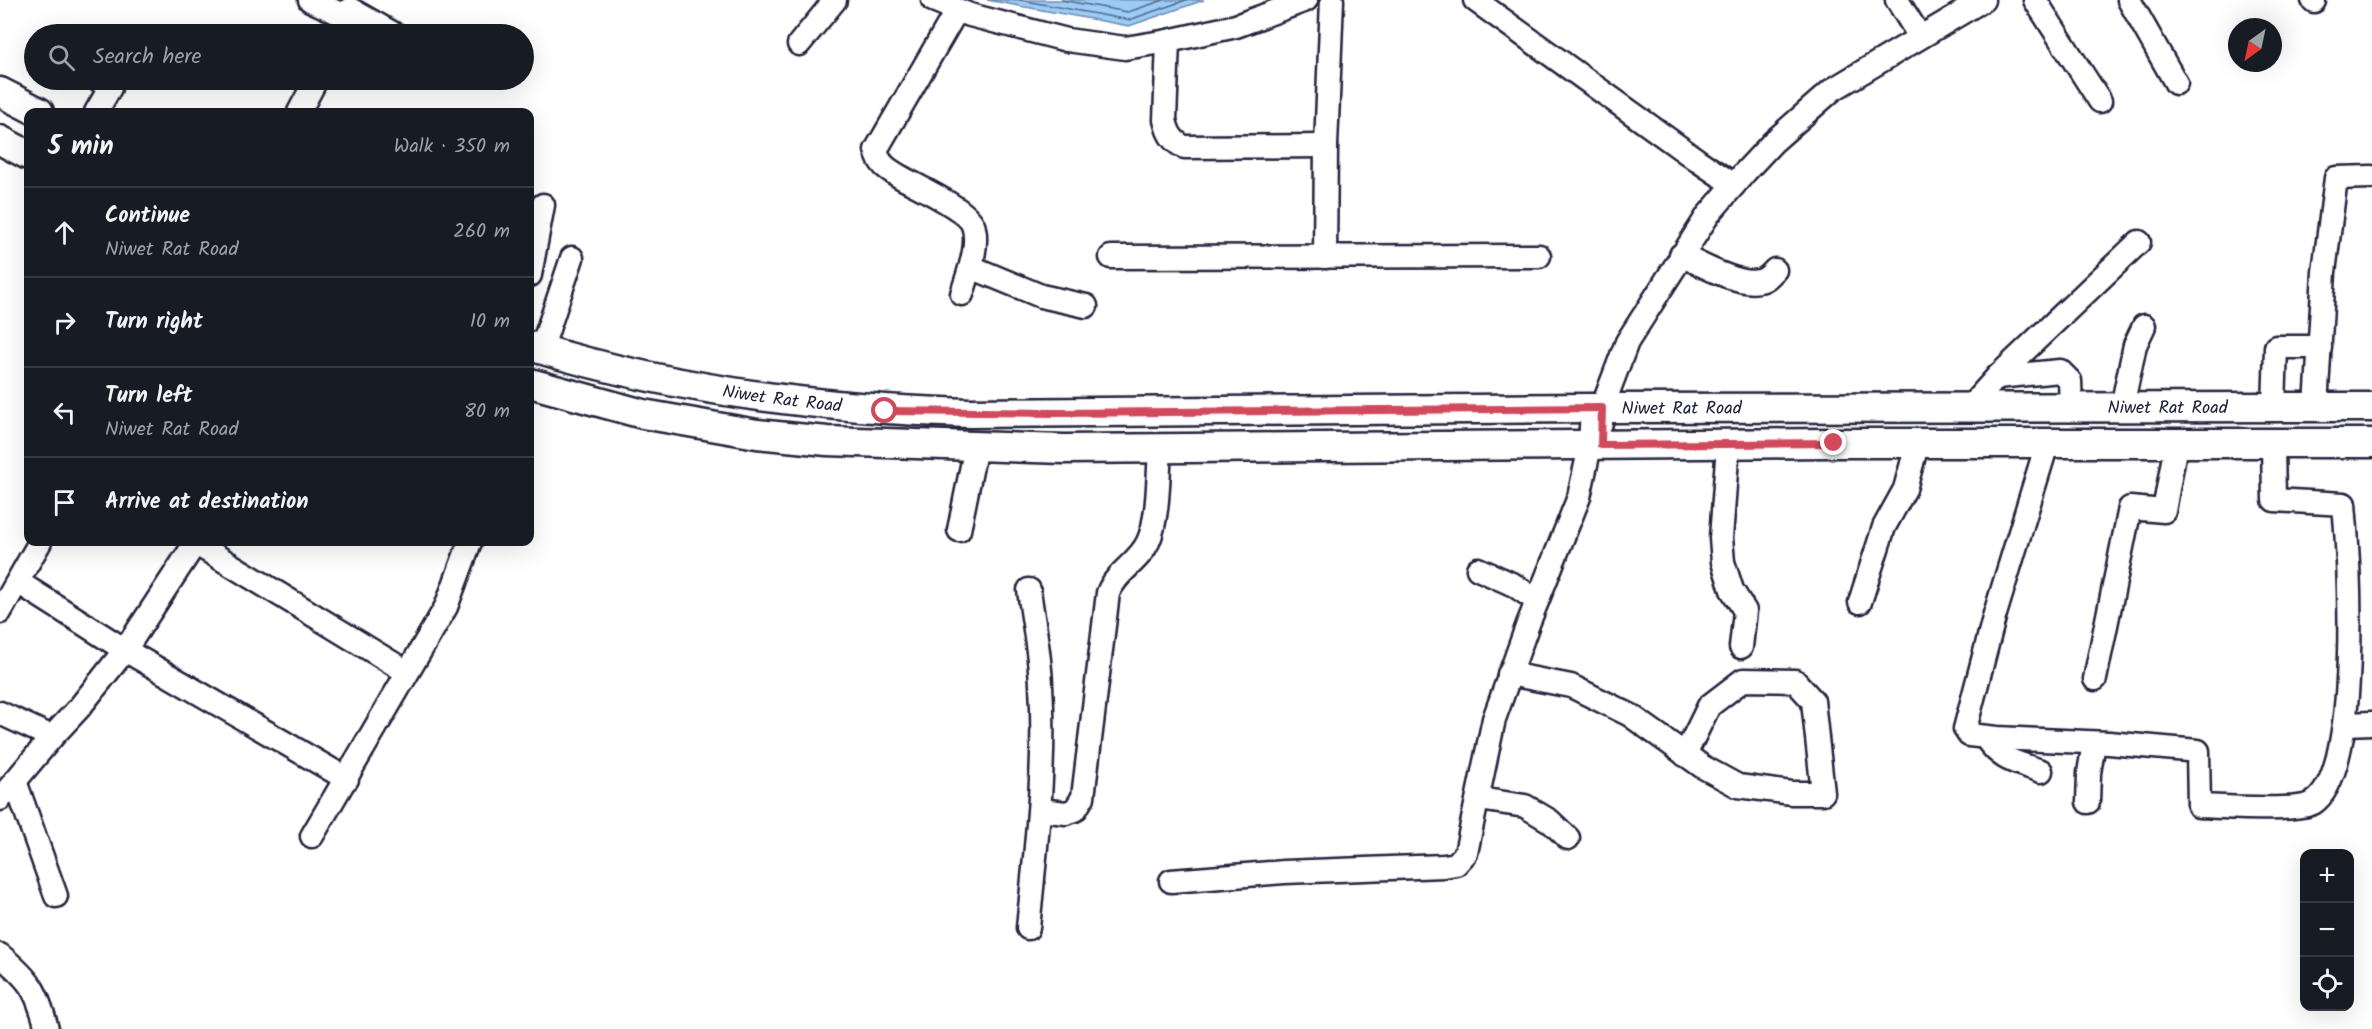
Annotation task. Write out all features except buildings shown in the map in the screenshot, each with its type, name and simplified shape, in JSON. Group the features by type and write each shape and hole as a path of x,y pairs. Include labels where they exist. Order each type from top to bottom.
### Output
{"main road":[{"path":"0,92 31,108"},
{"path":"0,140 24,153"},
{"name":"Niwet Rat Road","path":"535,348 666,381 740,394 885,411 1025,413 1597,408 2372,407"},
{"name":"Niwet Rat Road","path":"534,384 643,414 757,434 827,441 1064,449 1834,443 2372,443"}],"street":[{"path":"310,0 369,24"},
{"path":"799,44 834,0"},
{"path":"933,0 957,10 1067,40 1125,48 1236,26 1306,0"},
{"path":"1325,257 1326,147 1332,0"},
{"path":"1475,0 1734,185"},
{"path":"1897,0 1920,37"},
{"path":"2035,0 2100,101"},
{"path":"2129,0 2176,83"},
{"path":"1171,881 1456,864 1466,854 1479,800 1494,718 1537,601 1579,497 1596,446 1597,408 1627,342 1708,215 1773,142 1832,90 1920,37 1970,3"},
{"path":"957,10 876,150 880,163 890,171 970,220 974,228 971,267 962,294"},
{"path":"1168,41 1165,120 1168,131 1176,143 1184,147 1326,147"},
{"path":"98,108 109,90"},
{"path":"301,108 311,90"},
{"path":"2316,407 2324,272 2336,178 2372,177"},
{"path":"534,253 543,205"},
{"path":"1969,408 1997,377 2139,242"},
{"path":"1681,255 1727,276 1757,282 1766,279 1775,270"},
{"path":"1111,257 1539,256"},
{"path":"535,348 572,258"},
{"path":"971,267 1041,296 1086,306"},
{"path":"2122,407 2134,345 2144,326"},
{"path":"2274,406 2276,346 2320,347"},
{"path":"1997,377 2060,371 2070,381 2071,407"},
{"path":"2047,444 1995,614 1965,729 1969,735 2109,743 2198,752 2199,806 2289,807 2312,804 2323,793 2335,772 2345,724 2349,645 2344,504 2274,500 2273,443"},
{"path":"1860,602 1884,527 1905,489 1917,444"},
{"path":"2095,679 2130,508 2164,511 2176,444"},
{"path":"1728,445 1721,538 1723,562 1732,590 1745,611 1741,647"},
{"path":"959,530 976,446"},
{"path":"1040,810 1066,813 1075,810 1083,797 1108,593 1112,583 1149,541 1157,504 1160,448"},
{"path":"0,612 38,546"},
{"path":"0,799 52,736 79,708 125,650 192,546"},
{"path":"202,546 407,672"},
{"path":"312,836 446,607 469,546"},
{"path":"1478,569 1514,585 1537,601"},
{"path":"18,582 125,650 347,779"},
{"path":"1028,928 1040,810 1041,684 1029,590"},
{"path":"1509,674 1570,686 1630,715 1685,755 1738,786 1792,793 1823,793 1813,701 1795,681 1743,680 1709,706 1685,755"},
{"path":"0,713 52,736"},
{"path":"2345,724 2372,723"},
{"path":"1985,737 1995,752 2006,760 2041,771"},
{"path":"2088,802 2089,773 2094,743"},
{"path":"15,781 56,896"},
{"path":"1479,800 1525,806 1550,821 1568,838"},
{"path":"0,955 21,972 33,987 47,1029"}],"water":[{"path":"987,0 1204,0 1129,26"}],"route":[{"path":"885,411 1058,413 1602,408 1601,445 1834,443"}]}
